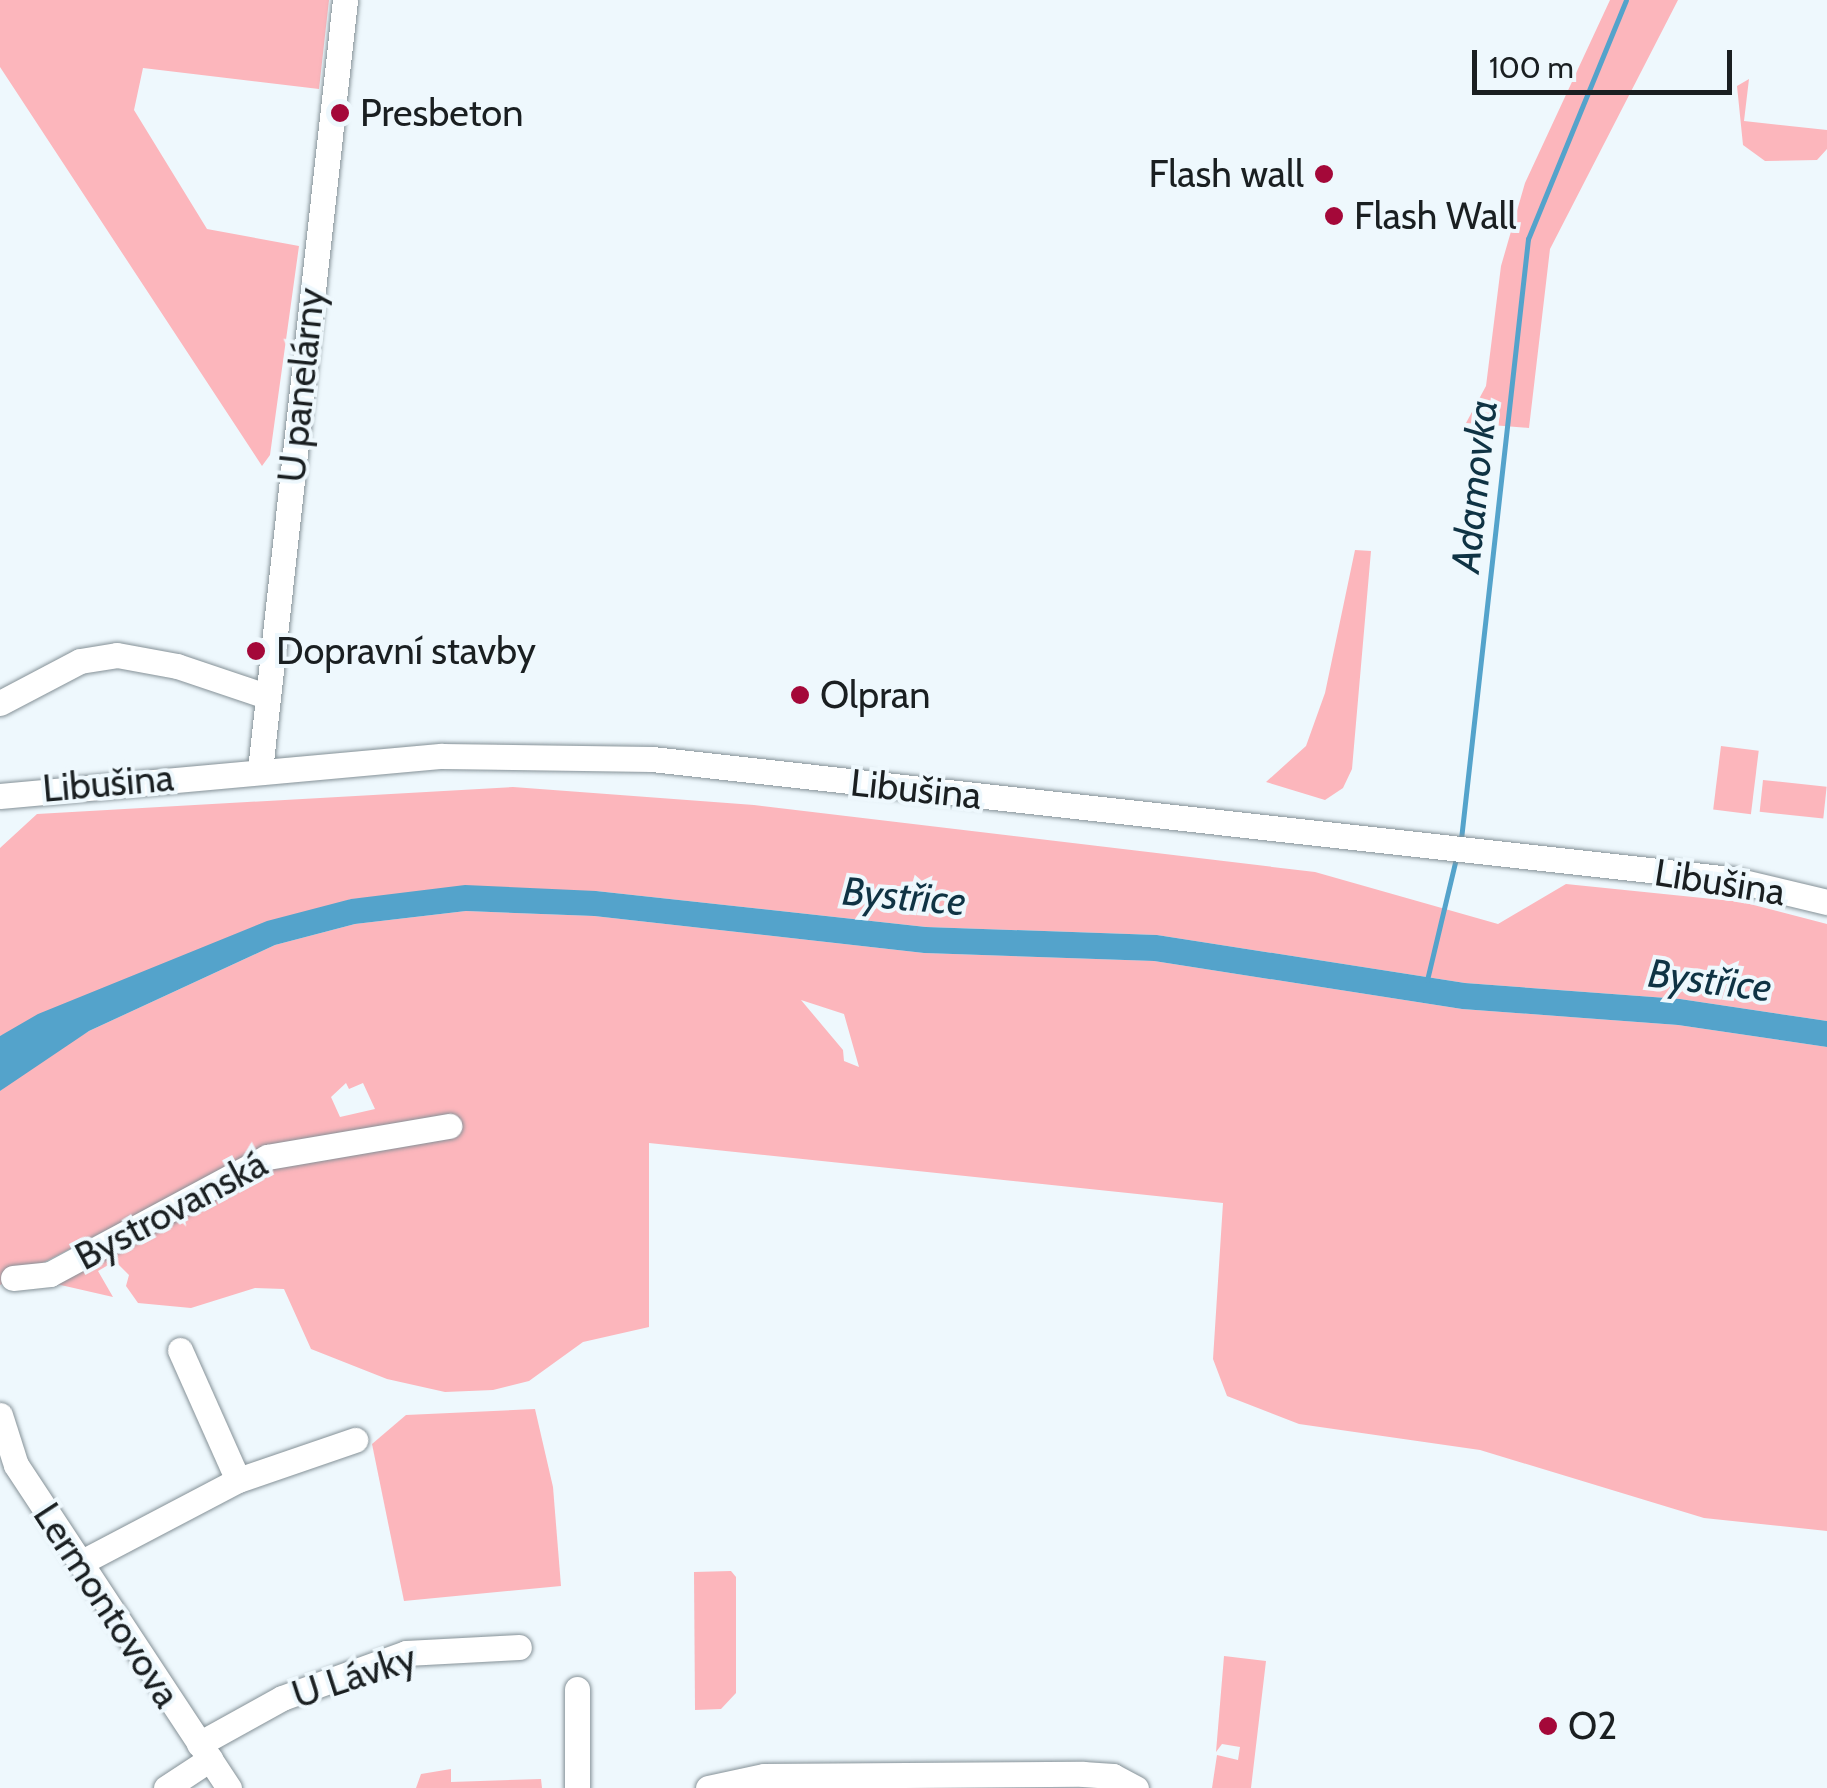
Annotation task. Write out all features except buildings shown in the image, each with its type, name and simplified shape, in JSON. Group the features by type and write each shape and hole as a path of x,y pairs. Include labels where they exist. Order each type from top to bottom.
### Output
{"street":[{"name":"U panelárny","path":"260,770 345,0"},
{"path":"0,702 80,661 117,655 177,666 266,696"},
{"name":"Libušina","path":"0,796 260,770 512,754 652,760 1731,880 1827,902"},
{"name":"Bystrovanská","path":"4,1278 50,1274 266,1157 449,1126"},
{"path":"180,1350 238,1480"},
{"name":"Lermontovova","path":"0,1414 16,1465 230,1788"},
{"path":"80,1562 238,1480 355,1440"},
{"name":"U Lávky","path":"166,1788 204,1752 272,1702 406,1653 519,1647"},
{"path":"576,1688 577,1788"},
{"path":"708,1788 764,1776 1083,1774 1113,1776 1136,1788"}],"shaded area":[{"path":"0,0 329,0 319,89 143,68 134,110 207,229 299,246 270,455 262,466 0,67"},
{"path":"1610,0 1678,0 1550,249 1529,428 1466,423 1486,386 1501,266 1525,183"},
{"path":"1749,79 1744,121 1827,130 1827,149 1817,160 1765,161 1743,145 1737,86"},
{"path":"1355,550 1371,551 1352,769 1343,788 1325,800 1266,782 1306,746 1325,693"},
{"path":"1721,746 1759,751 1751,814 1713,810"},
{"path":"1763,780 1827,787 1823,819 1760,812"},
{"path":"513,787 754,805 1315,872 1498,924 1566,884 1742,902 1827,924 1827,1021 1680,999 1465,983 1157,935 926,927 596,891 351,899 0,1036 0,848 37,814"},
{"path":"466,911 594,916 924,953 1154,961 1462,1009 1678,1025 1827,1047 1827,1531 1704,1518 1480,1450 1299,1424 1227,1396 1213,1359 1223,1203 649,1143 649,1327 583,1342 529,1381 493,1390 445,1392 387,1379 311,1349 284,1289 255,1288 191,1308 138,1303 126,1286 129,1275 115,1261 98,1271 113,1297 52,1283 272,1165 432,1118 264,1149 0,1285 0,1091 27,1068 89,1031 275,945 355,924","holes":["801,1000 844,1014 859,1067 844,1061 843,1050","346,1083 349,1089 363,1083 375,1109 340,1117 331,1097"]},
{"path":"535,1409 553,1487 561,1586 404,1601 372,1444 406,1415"},
{"path":"731,1571 736,1577 736,1693 721,1709 695,1710 694,1572"},
{"path":"1224,1656 1266,1661 1251,1788 1212,1788 1217,1755 1238,1760 1240,1747 1222,1744 1216,1752"},
{"path":"451,1769 451,1782 541,1779 542,1788 416,1788 421,1774"}],"water":[{"path":"465,885 596,891 926,927 1157,935 1465,983 1680,999 1827,1021 1827,1047 1678,1025 1462,1009 1154,961 924,953 594,916 466,911 355,924 275,945 89,1031 0,1091 0,1036 38,1014 267,921 351,899"}],"waterway":[{"name":"Adamovka","path":"1461,839 1528,239 1626,0"},
{"name":"Adamovka","path":"1427,980 1457,854"}],"place":[{"name":"Presbeton","path":"340,113"},
{"name":"Flash wall","path":"1324,174"},
{"name":"Flash Wall","path":"1334,216"},
{"name":"Dopravní stavby","path":"256,651"},
{"name":"Olpran","path":"800,695"},
{"name":"O2","path":"1548,1726"}],"water label":[{"name":"Bystřice","path":"904,896"},
{"name":"Bystřice","path":"1710,980"}]}
